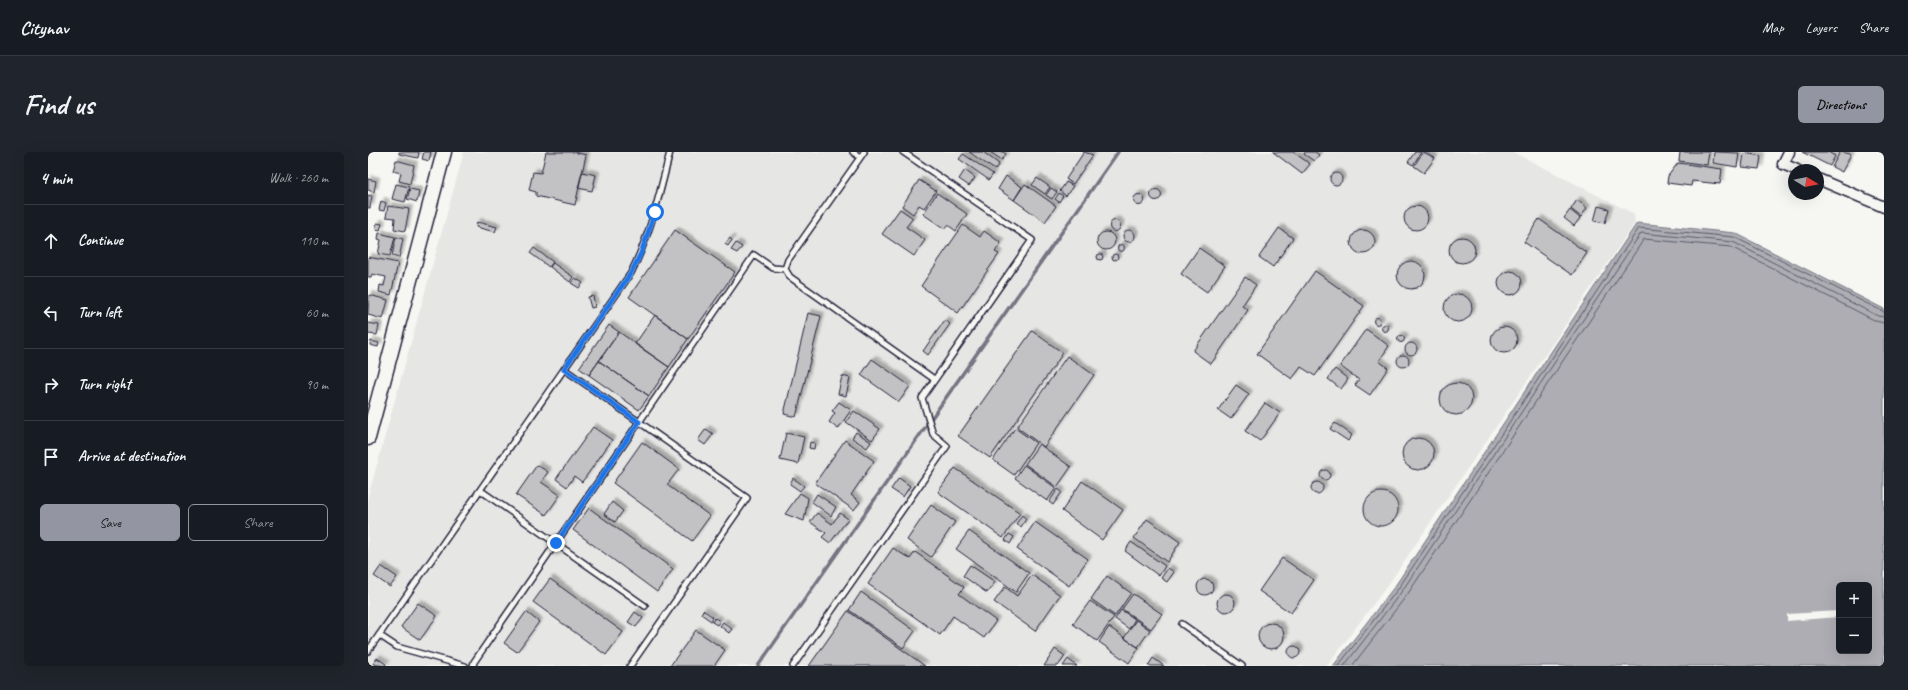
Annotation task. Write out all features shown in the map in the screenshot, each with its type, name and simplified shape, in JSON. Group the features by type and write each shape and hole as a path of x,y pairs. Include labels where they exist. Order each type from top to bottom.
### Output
{"street":[{"path":"368,438 370,421 444,152"},
{"path":"1788,166 1783,164 1789,152"},
{"path":"1824,182 1884,207"}],"lane":[{"path":"368,651 631,273 641,253 662,187 670,152"},
{"path":"853,152 860,157"},
{"path":"785,269 788,260 864,152"},
{"path":"793,666 947,446 933,434 922,398 1032,240 903,152"},
{"path":"473,666 474,662 754,255 773,268 785,269"},
{"path":"785,269 790,277 934,379"},
{"path":"564,369 747,498 630,666"},
{"path":"480,490 645,606"},
{"path":"1182,624 1242,666"},
{"path":"379,635 397,647 465,666"}],"shaded area":[{"path":"464,152 1513,152 1634,214 1635,223 1390,582 1327,666 368,666 368,497"}],"water":[{"path":"1637,223 1735,233 1884,309 1884,666 1333,666 1395,586"}],"pier":[{"path":"1836,611 1836,617 1787,621 1787,614"}],"building":[{"path":"399,152 419,152 418,158 399,154"},
{"path":"424,152 431,152 429,161 422,159"},
{"path":"546,152 574,152 586,155 575,205 536,196 536,192 529,190 533,172 541,173"},
{"path":"969,152 983,152 999,164 995,170"},
{"path":"990,152 1003,152 1006,154 1002,160"},
{"path":"1084,152 1093,155 1073,184 1066,179"},
{"path":"1273,152 1293,152 1310,164 1302,174"},
{"path":"1305,152 1315,152 1319,155 1314,161 1304,154"},
{"path":"1415,152 1421,152 1413,165 1408,162"},
{"path":"1423,152 1435,158 1424,173 1414,166"},
{"path":"1680,152 1709,152 1707,165 1679,161"},
{"path":"1714,152 1739,153 1737,167 1713,163"},
{"path":"1802,152 1828,152 1835,156 1830,166"},
{"path":"1840,152 1851,154 1842,172 1832,167"},
{"path":"1744,153 1761,156 1759,169 1742,167"},
{"path":"963,154 993,174 989,180 959,159"},
{"path":"396,160 414,165 410,184 399,181 401,173 393,171"},
{"path":"1678,163 1722,169 1720,184 1692,181 1691,186 1667,183 1668,176"},
{"path":"965,170 975,178 969,186 959,179"},
{"path":"582,172 596,175 592,191 578,188"},
{"path":"1334,173 1338,173 1342,179 1338,185 1334,185 1330,181 1330,177"},
{"path":"1006,176 1022,187 1014,200 998,189"},
{"path":"1037,178 1050,187 1045,194 1032,185"},
{"path":"368,179 376,181 374,192 368,190"},
{"path":"919,180 936,191 924,208 919,205 913,214 902,206"},
{"path":"1066,182 1073,186 1066,196 1060,191"},
{"path":"396,184 409,187 405,202 392,199"},
{"path":"1025,184 1056,206 1045,222 1014,200"},
{"path":"1051,188 1057,192 1052,199 1046,195"},
{"path":"410,189 419,191 417,202 407,199"},
{"path":"1154,190 1158,190 1160,191 1160,199 1154,200 1151,197 1151,193"},
{"path":"937,193 967,214 956,231 948,225 945,229 923,214"},
{"path":"1059,193 1063,196 1059,202 1055,199"},
{"path":"368,195 372,196 370,208 368,208"},
{"path":"1137,195 1141,195 1143,196 1143,204 1137,205 1134,202 1134,198"},
{"path":"1577,200 1587,208 1581,217 1571,209"},
{"path":"381,201 386,203 384,211 379,210"},
{"path":"388,206 409,209 405,231 394,229 395,218 386,217"},
{"path":"1416,206 1421,207 1427,213 1427,223 1421,229 1416,230 1411,229 1405,223 1404,218 1405,213 1411,207"},
{"path":"1598,206 1609,209 1605,223 1594,221"},
{"path":"900,209 913,218 906,227 925,240 914,256 882,234"},
{"path":"1570,210 1580,218 1574,226 1564,218"},
{"path":"1539,219 1587,253 1572,275 1524,242"},
{"path":"1113,221 1117,221 1119,222 1119,230 1113,231 1110,228 1110,224"},
{"path":"477,222 497,227 495,232 476,227"},
{"path":"377,223 382,224 380,230 375,229"},
{"path":"963,225 980,237 984,231 1001,243 995,252 999,254 958,313 921,286"},
{"path":"1279,228 1293,238 1273,267 1259,257"},
{"path":"675,230 735,272 688,339 629,297"},
{"path":"1127,230 1131,230 1135,236 1131,242 1127,242 1123,238 1123,234"},
{"path":"1363,230 1371,234 1375,242 1371,250 1363,254 1355,250 1351,242 1355,234"},
{"path":"1106,232 1112,235 1115,241 1112,247 1106,250 1100,247 1097,241 1100,235"},
{"path":"379,233 395,237 390,256 378,254 381,240 378,239"},
{"path":"396,237 403,239 399,258 392,256"},
{"path":"1462,237 1471,241 1475,250 1471,259 1462,263 1453,259 1449,250 1453,241"},
{"path":"730,238 732,240 728,246 725,244"},
{"path":"736,243 742,247 737,253 731,250"},
{"path":"1121,244 1124,245 1124,251 1121,252 1118,251 1117,248 1118,245"},
{"path":"534,248 553,262 549,267 530,253"},
{"path":"1199,248 1225,266 1207,292 1181,274"},
{"path":"1100,254 1103,257 1100,260 1097,257"},
{"path":"1115,254 1118,257 1115,260 1112,257"},
{"path":"368,257 398,263 391,295 379,292 380,285 384,286 386,277 372,274 371,277 368,277"},
{"path":"1411,261 1421,265 1425,275 1421,285 1411,289 1401,285 1397,275 1401,265"},
{"path":"553,263 573,277 570,282 550,267"},
{"path":"1315,271 1364,306 1315,376 1301,367 1292,379 1257,354"},
{"path":"1510,271 1519,274 1522,283 1519,292 1510,295 1501,292 1498,283 1501,274"},
{"path":"1245,277 1256,285 1242,306 1248,310 1211,364 1193,351"},
{"path":"575,278 583,283 579,288 571,283"},
{"path":"1458,294 1468,298 1472,308 1468,318 1458,322 1448,318 1444,308 1448,298"},
{"path":"369,295 388,300 383,319 368,315"},
{"path":"593,296 595,307 591,308 588,297"},
{"path":"808,313 821,316 796,417 784,414"},
{"path":"655,315 688,339 669,367 635,344"},
{"path":"1377,317 1380,318 1380,324 1377,325 1374,324 1373,321 1374,318"},
{"path":"945,320 950,324 928,355 923,351"},
{"path":"368,323 379,325 377,335 368,334"},
{"path":"1385,324 1389,328 1385,332 1381,328"},
{"path":"609,325 619,332 589,375 579,368"},
{"path":"1504,327 1513,331 1517,340 1513,349 1504,353 1495,349 1491,340 1495,331"},
{"path":"1366,329 1389,346 1379,361 1388,368 1370,395 1355,385 1359,380 1340,366"},
{"path":"1032,331 1063,353 990,458 958,436"},
{"path":"619,332 669,367 649,396 599,361"},
{"path":"1401,335 1404,336 1404,342 1401,343 1398,342 1397,339 1398,336"},
{"path":"371,341 379,343 378,347 370,345"},
{"path":"1411,343 1415,345 1417,349 1415,353 1411,355 1407,353 1405,349 1407,345"},
{"path":"1403,355 1407,357 1409,361 1407,365 1403,367 1399,365 1397,361 1399,357"},
{"path":"1067,356 1094,375 1044,447 1017,427"},
{"path":"872,359 910,386 899,402 861,375"},
{"path":"599,361 649,396 639,410 589,375"},
{"path":"1335,369 1348,379 1341,389 1328,379"},
{"path":"842,376 850,378 846,396 838,394"},
{"path":"1453,383 1459,383 1469,390 1472,399 1471,405 1465,412 1459,415 1453,415 1443,408 1440,402 1440,396 1447,386"},
{"path":"1236,385 1249,394 1231,419 1218,410"},
{"path":"839,402 851,410 838,429 829,422 835,413 832,411"},
{"path":"1265,403 1280,413 1260,441 1245,431"},
{"path":"854,411 880,429 872,440 846,422"},
{"path":"1335,423 1352,435 1348,441 1330,429"},
{"path":"593,427 612,440 582,482 574,476 567,487 556,479"},
{"path":"1015,428 1036,443 1014,475 993,460"},
{"path":"706,429 713,434 705,445 698,440"},
{"path":"856,432 871,442 867,448 852,438"},
{"path":"786,433 804,437 798,464 780,460"},
{"path":"1415,438 1421,438 1431,445 1434,454 1433,460 1427,467 1421,470 1415,470 1405,463 1402,457 1402,451 1409,441"},
{"path":"845,440 874,461 851,495 860,502 854,510 815,483"},
{"path":"642,442 679,469 667,485 710,516 692,541 613,483"},
{"path":"810,442 815,443 814,449 809,448"},
{"path":"1039,444 1071,467 1057,487 1025,464"},
{"path":"537,465 548,472 541,482 560,495 546,515 516,495"},
{"path":"1024,465 1056,488 1047,501 1015,478"},
{"path":"955,468 1020,513 1003,538 938,492"},
{"path":"1323,470 1327,470 1329,471 1329,479 1323,480 1320,477 1320,473"},
{"path":"793,478 804,486 800,491 790,484"},
{"path":"899,478 910,486 903,497 891,489"},
{"path":"1082,481 1123,510 1102,540 1062,511"},
{"path":"1317,482 1321,484 1323,488 1321,492 1317,494 1313,492 1311,488 1313,484"},
{"path":"1058,489 1062,492 1053,505 1049,502"},
{"path":"1381,492 1393,497 1398,509 1393,521 1381,526 1369,521 1364,509 1369,497"},
{"path":"800,493 808,498 804,521 785,514"},
{"path":"817,494 836,507 831,516 812,502"},
{"path":"612,502 623,511 615,522 604,514"},
{"path":"931,505 955,522 931,557 907,540"},
{"path":"589,508 673,569 657,592 573,530"},
{"path":"817,513 832,524 840,513 848,519 830,543 822,537 826,533 810,522"},
{"path":"1022,515 1026,519 1021,527 1016,524"},
{"path":"1147,519 1180,542 1167,562 1134,538"},
{"path":"1035,522 1088,559 1069,586 1017,549"},
{"path":"969,531 1029,573 1016,592 956,549"},
{"path":"1009,534 1014,537 1010,544 1005,540"},
{"path":"1131,542 1165,566 1159,576 1125,551"},
{"path":"893,548 910,559 915,552 964,587 959,594 996,621 984,638 953,616 940,635 868,584"},
{"path":"1282,558 1314,580 1291,613 1259,591"},
{"path":"970,565 995,582 987,593 963,576"},
{"path":"381,566 397,577 390,587 374,576"},
{"path":"1168,568 1174,572 1167,582 1161,578"},
{"path":"1032,575 1060,595 1035,631 994,602 1005,587 1017,596"},
{"path":"1107,576 1131,593 1115,616 1091,599"},
{"path":"550,579 623,632 606,655 533,602"},
{"path":"1202,579 1208,579 1213,584 1211,593 1208,595 1202,595 1197,590 1197,584"},
{"path":"861,592 915,631 903,648 849,610"},
{"path":"1133,594 1162,614 1151,629 1122,609"},
{"path":"1222,594 1230,594 1235,599 1233,610 1230,612 1222,612 1217,607 1217,599"},
{"path":"1090,601 1114,617 1097,641 1073,624"},
{"path":"418,603 437,616 420,640 401,627"},
{"path":"703,610 713,617 711,621 701,614"},
{"path":"1121,610 1135,619 1129,629 1115,619"},
{"path":"848,611 925,666 809,666"},
{"path":"526,612 539,622 517,652 504,643"},
{"path":"635,612 643,618 636,627 628,622"},
{"path":"715,618 720,621 717,625 712,622"},
{"path":"1136,620 1150,630 1138,647 1124,638"},
{"path":"723,622 732,629 729,633 720,626"},
{"path":"1271,623 1280,627 1284,636 1280,645 1271,649 1262,645 1258,636 1262,627"},
{"path":"1109,627 1139,648 1129,663 1099,642"},
{"path":"696,630 725,650 714,666 670,666"},
{"path":"1292,646 1296,646 1300,652 1296,658 1292,658 1288,654 1288,650"},
{"path":"1055,649 1065,656 1058,666 1044,666"},
{"path":"377,658 386,664 385,666 373,664"},
{"path":"1153,658 1164,666 1148,666"},
{"path":"1068,659 1077,666 1063,666"}],"waterway":[{"path":"758,666 1118,152"}],"route":[{"path":"556,543 639,422 564,369 631,273 641,253 655,212"}]}
